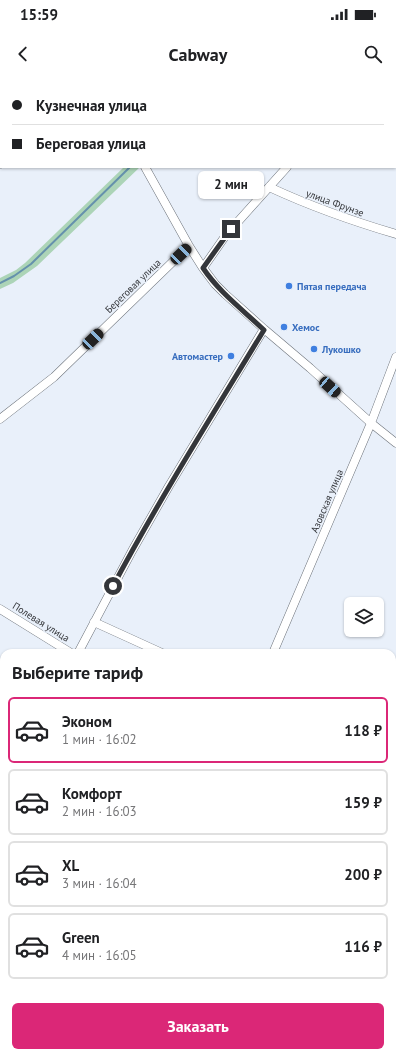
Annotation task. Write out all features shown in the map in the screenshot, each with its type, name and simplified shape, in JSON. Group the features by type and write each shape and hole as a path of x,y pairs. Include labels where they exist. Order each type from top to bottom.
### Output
{"street":[{"path":"146,168 189,246 215,284 264,330 396,443"},
{"path":"203,268 226,235 286,168"},
{"name":"улица Фрунзе","path":"268,187 316,208 349,220 396,234"},
{"name":"Береговая улица","path":"0,419 54,377 189,246"},
{"path":"80,649 132,550 169,486 264,330"},
{"name":"Азовская улица","path":"275,649 371,423 396,357"},
{"name":"Полевая улица","path":"0,609 65,649"},
{"path":"94,622 153,649"}],"green space":[{"path":"123,168 139,168 37,266 13,283 0,289 0,278 16,270"}],"waterway":[{"path":"0,283 14,276 31,264 129,168"}],"place":[{"name":"Пятая передача","path":"289,286"},
{"name":"Хемос","path":"284,327"},
{"name":"Лукошко","path":"314,349"},
{"name":"Автомастер","path":"231,356"}],"route":[{"path":"113,586 169,486 264,330 215,284 203,268 231,229"}]}
